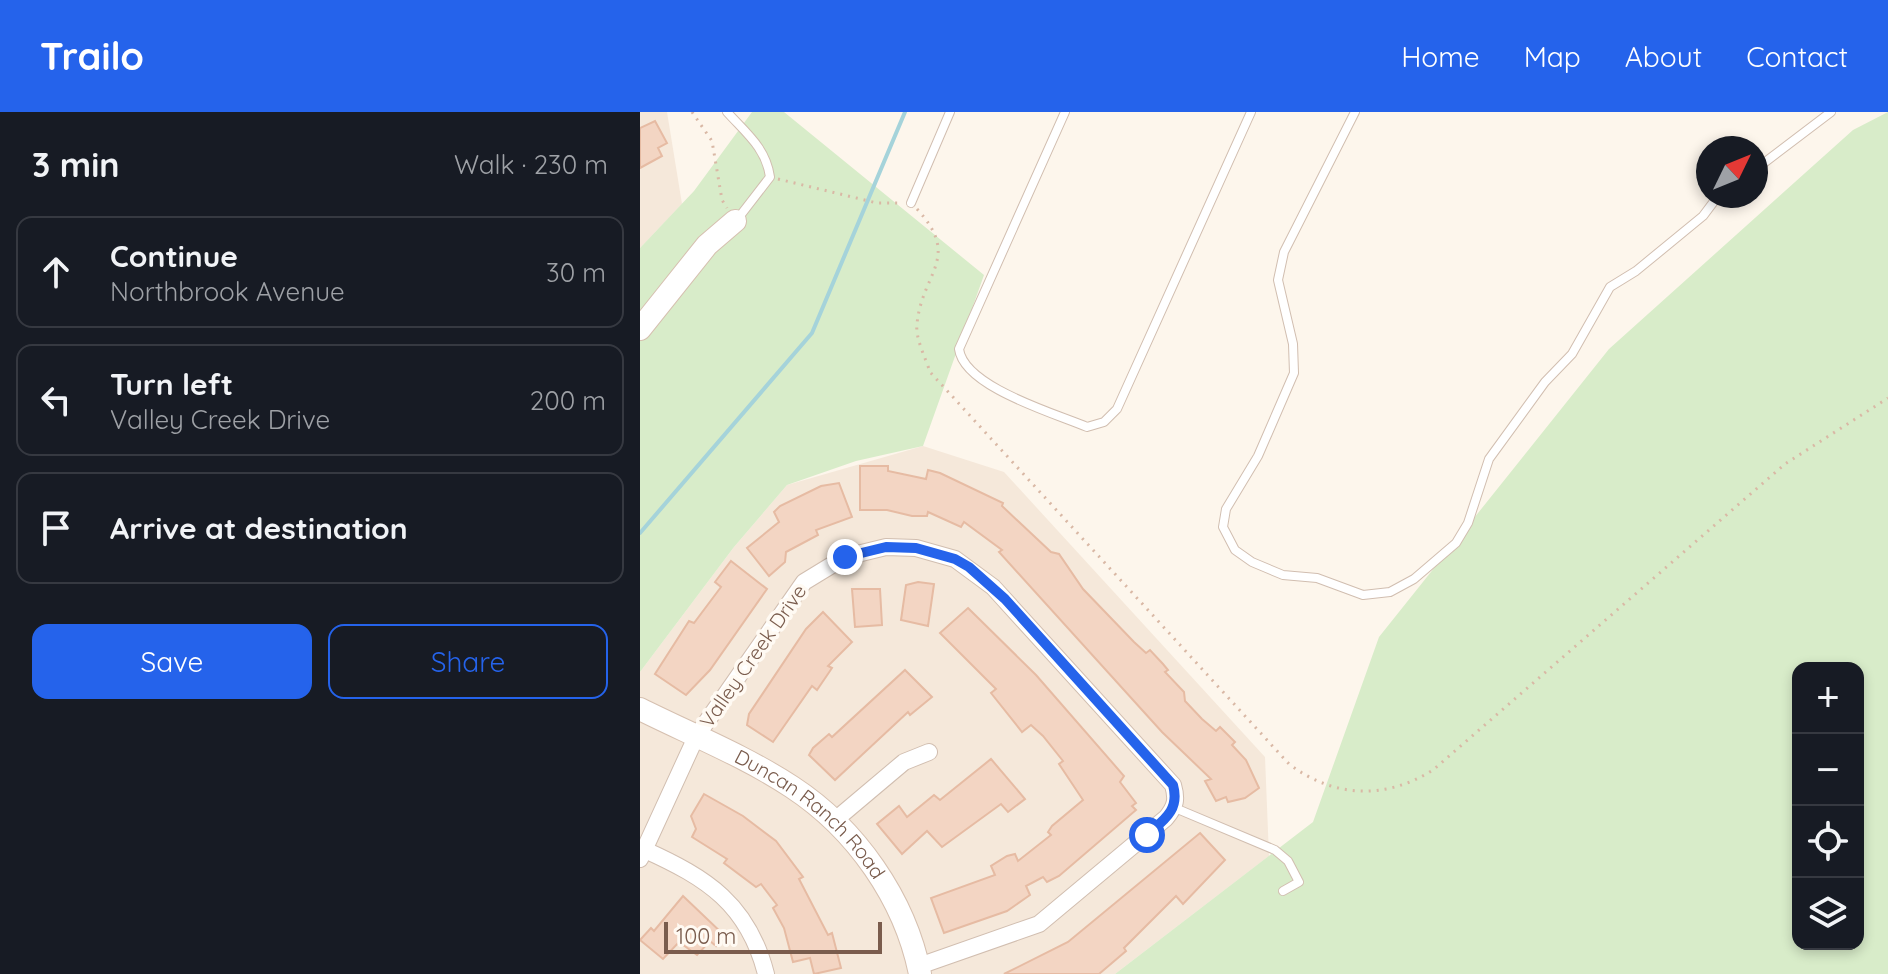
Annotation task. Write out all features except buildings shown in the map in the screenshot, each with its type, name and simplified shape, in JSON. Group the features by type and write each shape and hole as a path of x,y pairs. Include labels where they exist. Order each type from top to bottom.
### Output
{"street":[{"path":"640,329 707,245 735,221"},
{"name":"Valley Creek Drive","path":"643,855 696,737 804,582 827,566 860,552 886,547 916,548 955,559 993,587 1173,785 1176,802"},
{"name":"Duncan Ranch Road","path":"640,709 792,787 834,821 867,857 893,898 919,970"},
{"path":"834,821 904,762 929,752"},
{"path":"919,970 1039,924 1075,898 1176,802"},
{"path":"643,855 693,872 723,896 747,926 766,974"}],"lane":[{"path":"727,112 761,148 768,159 770,177 743,216 735,221"},
{"path":"911,203 950,112"},
{"path":"1065,112 959,349 965,365 981,381 1087,427 1104,422 1117,409 1251,112"},
{"path":"1355,112 1284,252 1278,280 1293,344 1294,373 1258,456 1226,509 1223,527 1235,550 1252,562 1283,575 1317,578 1363,595 1390,592 1414,579 1456,543 1468,523 1489,459 1545,382 1572,354 1610,287 1636,271 1709,208"},
{"path":"1768,160 1831,112"},
{"path":"1176,802 1275,850 1288,861 1299,882 1283,891"}],"path":[{"path":"692,112 712,141 722,200 735,221"},
{"path":"770,177 877,203 911,203 934,228 940,248 916,326 930,372 1289,764 1315,781 1345,791 1391,789 1433,770 1785,464 1888,398"}],"shaded area":[{"path":"640,112 667,112 682,204 640,248"},
{"path":"923,446 1004,472 1265,757 1269,856 1115,974 640,974 640,672 734,547 787,485"}],"green space":[{"path":"752,112 784,112 984,275 923,446 856,461 787,485 734,547 640,672 640,248 694,191"},
{"path":"1888,112 1888,974 1115,974 1313,822 1379,637 1609,349 1853,130"}],"waterway":[{"path":"640,533 812,333 905,112"}],"route":[{"path":"845,557 886,547 916,548 955,559 993,587 1173,785 1177,797 1175,808 1147,835"}]}
